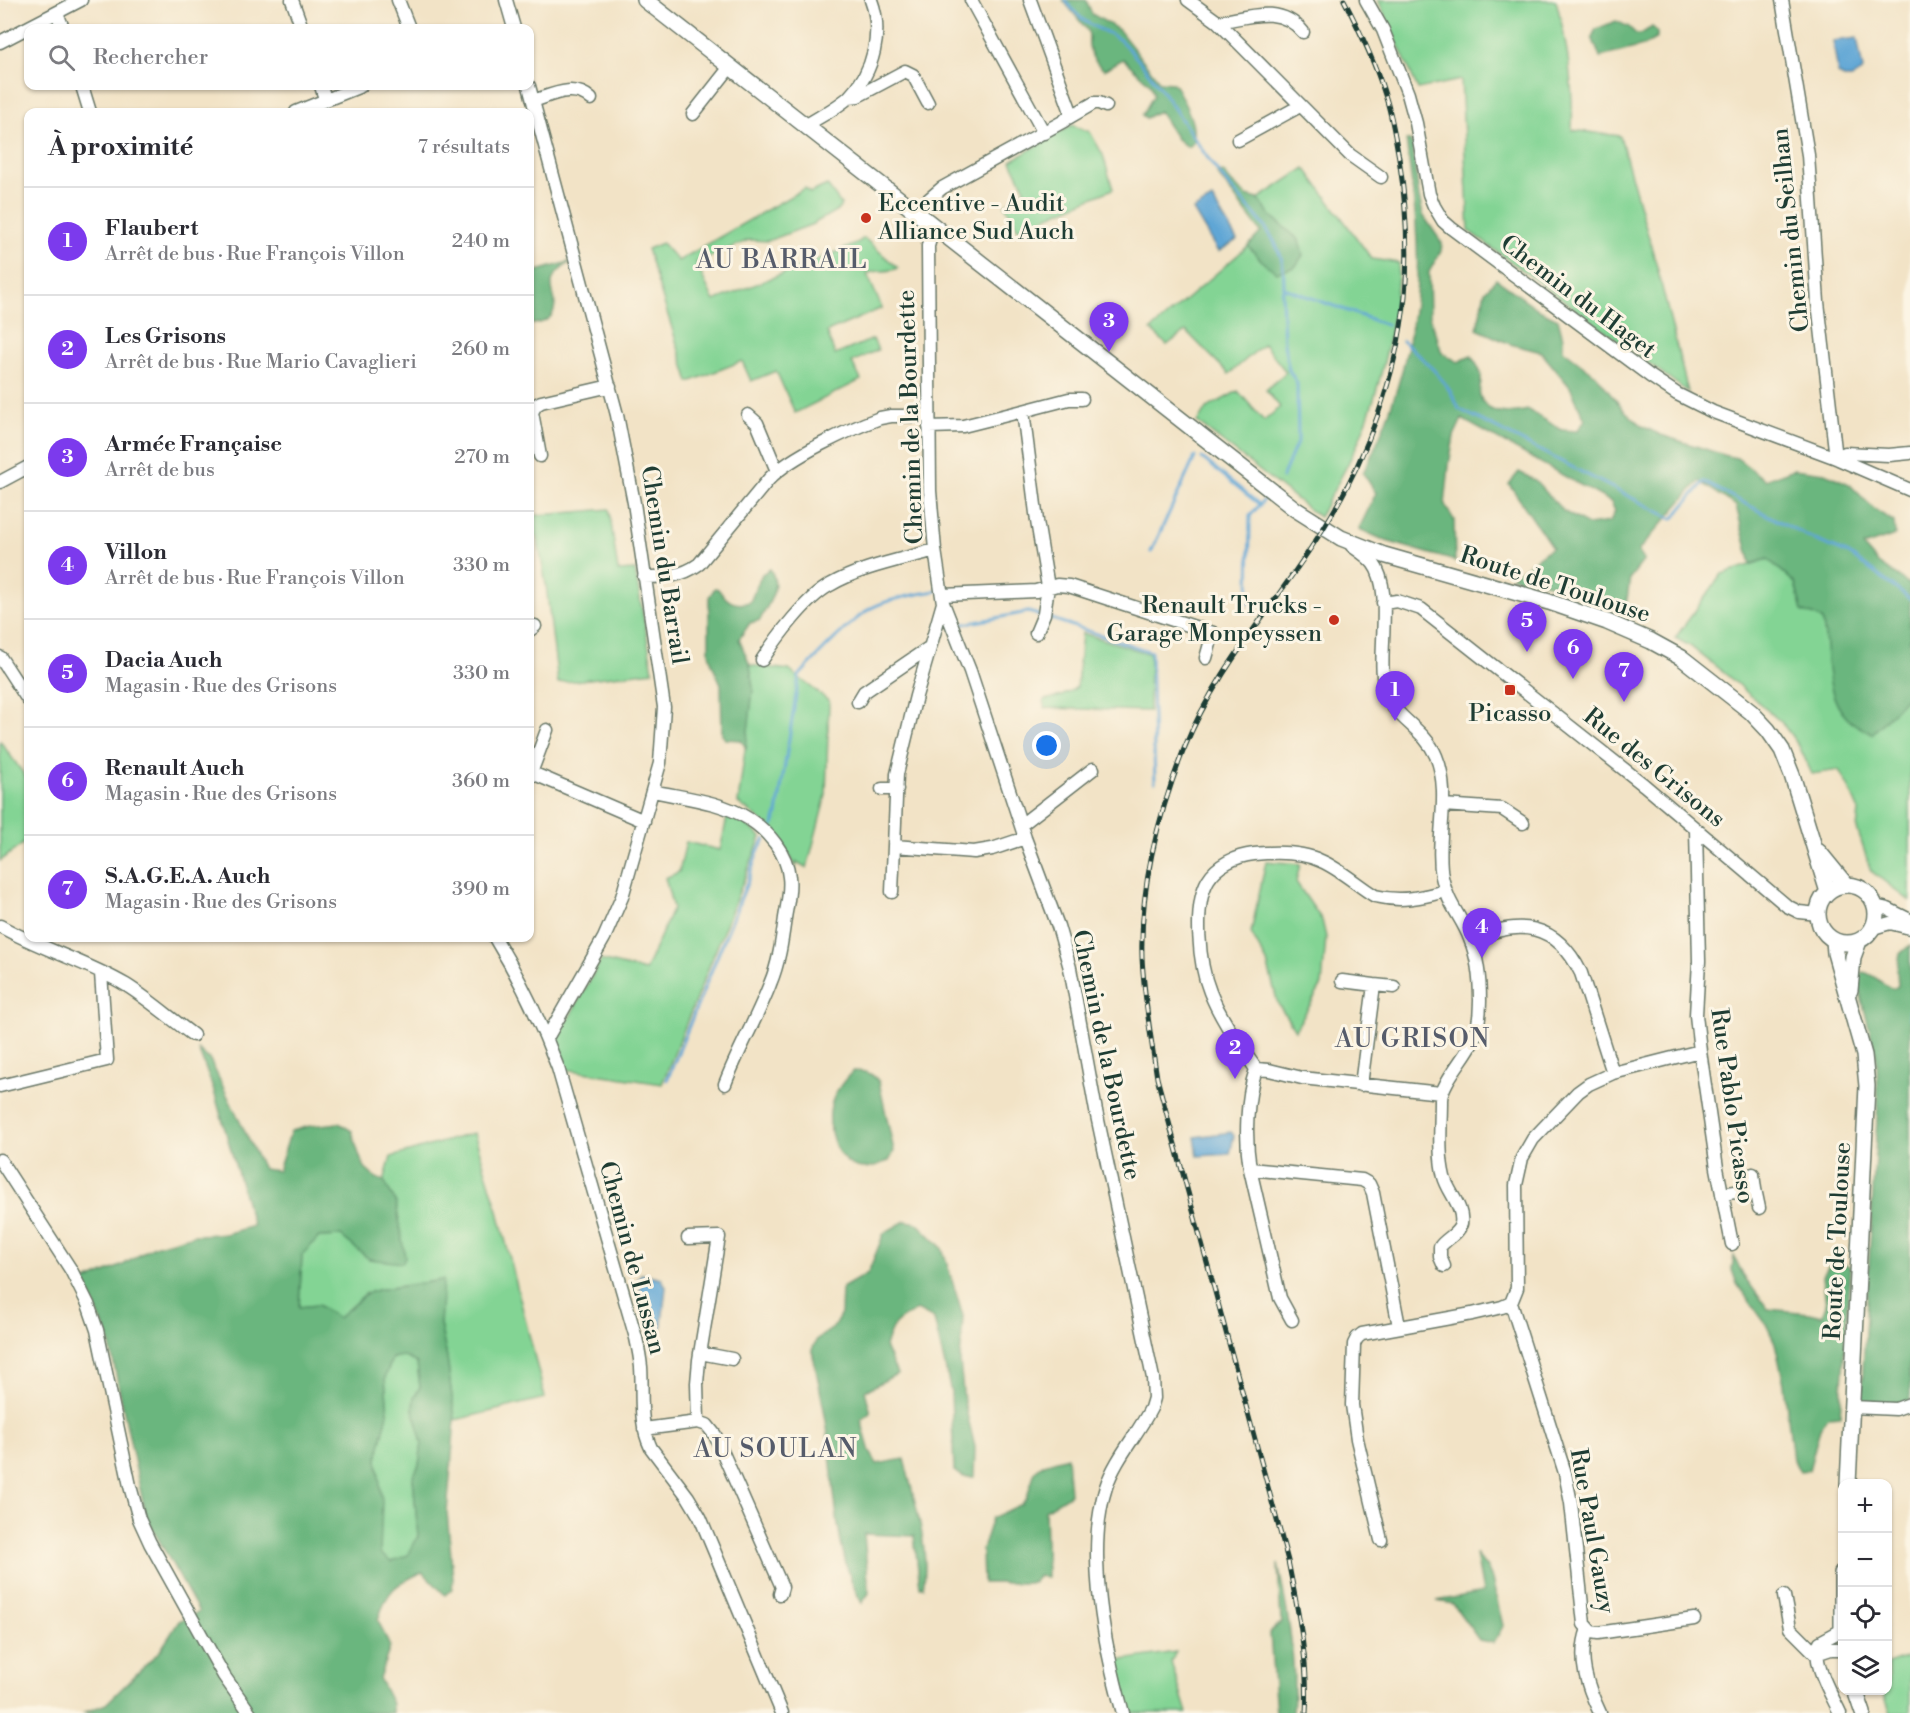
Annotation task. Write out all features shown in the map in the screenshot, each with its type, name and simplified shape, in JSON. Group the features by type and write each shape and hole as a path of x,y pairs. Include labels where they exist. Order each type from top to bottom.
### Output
{"main road":[{"name":"Route de Toulouse","path":"645,0 1286,502 1324,528 1341,538 1384,555 1549,602 1623,628 1682,658 1744,706 1768,730 1782,750 1792,775 1828,892"},
{"name":"Route de Toulouse","path":"1814,845 1846,885"},
{"path":"1856,886 1871,897 1877,914 1873,928 1867,936 1859,941 1842,943 1834,940 1822,929 1818,914 1819,905 1828,892 1836,887 1856,886"},
{"name":"Route de Toulouse","path":"1834,940 1835,953 1864,1055 1867,1086 1848,1479"},
{"name":"Route de Toulouse","path":"1850,1002 1853,957 1859,941"},
{"path":"1857,1695 1863,1713"}],"street":[{"path":"35,24 81,0"},
{"path":"292,0 301,24"},
{"path":"398,0 407,24"},
{"path":"506,0 513,24"},
{"path":"805,126 849,97 872,59 876,21 871,0"},
{"path":"970,0 1044,133"},
{"path":"1030,0 1070,108 1068,118"},
{"path":"1188,0 1218,22 1350,155 1380,177"},
{"name":"Chemin du Haget","path":"1366,0 1383,30 1408,94 1430,194 1443,221 1677,394 1713,412 1836,458 1910,490"},
{"name":"Chemin du Seilhan","path":"1782,0 1808,155 1818,302 1836,458"},
{"path":"57,13 61,24"},
{"path":"1218,22 1270,14 1280,15 1294,21 1303,32"},
{"path":"0,42 24,30"},
{"path":"693,114 730,67"},
{"path":"849,97 858,96 905,70 913,75 928,103"},
{"path":"83,90 89,108"},
{"path":"323,90 326,99"},
{"path":"305,108 350,90"},
{"name":"Chemin du Barrail","path":"530,90 610,386 633,494 664,707 662,745 653,791 615,917 547,1038"},
{"path":"533,101 572,90 584,93 591,99"},
{"path":"916,213 942,188 1094,103 1106,106"},
{"path":"1238,140 1300,106"},
{"name":"Chemin de la Bourdette","path":"936,229 928,246 930,491 942,599 970,671 1025,838 1058,926 1070,968 1096,1111 1153,1378 1154,1398 1151,1408 1106,1487 1098,1534 1103,1617 1110,1664 1123,1713"},
{"path":"534,408 541,402 610,386"},
{"path":"644,577 673,577 699,564 777,471 799,456 876,419 891,416 963,426 1069,399 1082,399"},
{"path":"1023,411 1048,587 1044,615 1036,633"},
{"path":"748,415 757,423 777,471"},
{"path":"534,423 540,456"},
{"path":"1836,458 1845,453 1889,455 1910,453"},
{"path":"0,482 24,469"},
{"path":"1341,538 1364,555 1377,569 1380,578 1383,603 1384,678 1389,711 1420,732 1433,749 1441,771 1443,805 1440,860 1445,891 1471,940 1479,977 1478,1024 1473,1040 1441,1093 1441,1154 1444,1175 1461,1219 1458,1231 1440,1247 1440,1257 1444,1266"},
{"path":"762,660 779,634 828,585 855,574 935,550"},
{"path":"892,892 900,764 942,599 1036,591 1048,587 1063,586 1080,589 1213,633 1206,658"},
{"name":"Rue des Grisons","path":"1383,603 1397,601 1420,609 1644,785 1788,906 1799,912 1818,914"},
{"path":"858,702 864,692 930,647"},
{"path":"0,657 24,694"},
{"path":"534,762 547,730"},
{"path":"1021,825 1092,769"},
{"path":"534,774 644,821"},
{"path":"882,789 897,789"},
{"path":"653,791 716,804 749,819 778,846 788,868 789,895 781,950 774,974 725,1084"},
{"path":"1443,805 1502,809 1523,823"},
{"name":"Rue Pablo Picasso","path":"1696,829 1699,961 1696,1015 1722,1194 1732,1244"},
{"path":"894,846 974,852 992,849 1025,838"},
{"path":"1256,1070 1229,1032 1209,990 1202,969 1199,949 1201,911 1207,881 1215,872 1232,860 1246,855 1289,854 1320,860 1375,896 1411,900 1445,891"},
{"path":"1875,906 1888,909 1910,920"},
{"path":"1873,928 1890,923 1910,928"},
{"path":"0,926 24,938"},
{"path":"1471,940 1501,929 1521,927 1542,931 1563,945 1575,960 1581,973 1613,1073"},
{"path":"35,942 126,985 193,1035"},
{"name":"Chemin de Lussan","path":"497,942 523,987 547,1038 558,1068 636,1338 641,1366 644,1430 651,1448 700,1517 782,1713"},
{"path":"0,1086 107,1060 101,973"},
{"path":"1342,981 1394,987"},
{"path":"1361,1085 1374,985"},
{"path":"1381,1540 1357,1439 1352,1405 1355,1341 1362,1334 1472,1314 1511,1303 1517,1288 1516,1185 1522,1158 1533,1139 1578,1092 1589,1084 1613,1073 1700,1052"},
{"path":"1256,1070 1269,1070 1302,1078 1441,1093"},
{"path":"1256,1070 1252,1083 1247,1154 1280,1298 1292,1320"},
{"path":"0,1160 71,1270 88,1304 97,1330 130,1486 150,1543 224,1676 250,1713"},
{"path":"1250,1169 1362,1180 1369,1184 1373,1193 1398,1321"},
{"path":"1753,1174 1759,1208"},
{"path":"1722,1194 1755,1189"},
{"path":"688,1238 718,1237 700,1353 697,1383 698,1422"},
{"name":"Rue Paul Gauzy","path":"1511,1303 1565,1473 1571,1503 1583,1619 1588,1629 1598,1633 1694,1618"},
{"path":"700,1353 732,1359"},
{"path":"1852,1407 1896,1409 1910,1404"},
{"path":"644,1430 698,1422 707,1425 715,1435 782,1587 780,1593"},
{"path":"1784,1596 1790,1628 1816,1654 1840,1713"},
{"path":"1588,1629 1584,1639 1585,1676 1600,1713"},
{"path":"1816,1654 1820,1642 1838,1631"},
{"path":"1816,1654 1838,1649"}],"green space":[{"path":"1063,0 1086,0 1092,14 1119,30 1160,82 1173,83 1191,119 1193,143 1187,147 1177,139 1159,111 1146,118 1142,115 1154,95 1151,85 1123,59 1104,70 1098,65 1091,53 1088,31"},
{"path":"1378,0 1556,0 1569,64 1572,130 1620,136 1657,267 1688,392 1469,231 1461,80 1418,89"},
{"path":"1616,21 1629,27 1636,34 1641,34 1652,27 1657,31 1657,38 1643,46 1600,57 1592,37 1596,29"},
{"path":"1072,125 1090,132 1103,155 1113,189 1018,229 1005,205 1025,189 1011,161"},
{"path":"1406,140 1410,141 1413,147 1423,215 1442,243 1441,251 1429,272 1430,318 1442,353 1458,362 1471,356 1476,363 1481,374 1480,395 1488,407 1507,413 1528,410 1562,430 1577,431 1585,420 1570,387 1541,352 1510,344 1477,329 1485,291 1496,279 1541,311 1558,319 1563,338 1563,350 1597,376 1623,409 1642,426 1661,435 1737,458 1765,480 1794,469 1825,473 1849,484 1874,509 1894,522 1895,535 1863,546 1878,563 1910,585 1910,694 1872,734 1848,719 1834,697 1828,672 1822,619 1802,611 1795,583 1768,559 1751,564 1736,506 1699,481 1638,551 1644,560 1630,578 1625,614 1555,585 1511,577 1552,547 1509,484 1519,472 1535,480 1563,511 1588,525 1610,522 1615,511 1611,502 1462,419 1454,436 1445,505 1454,520 1455,561 1386,541 1359,529 1376,493 1363,473 1396,391 1408,348 1415,304 1417,243"},
{"path":"1305,168 1372,259 1399,263 1391,330 1375,396 1356,448 1319,517 1197,422 1207,408 1238,391 1264,421 1280,407 1266,390 1286,372 1264,344 1229,374 1186,331 1167,345 1151,330 1248,246 1265,264 1299,240 1270,215 1258,199"},
{"path":"1223,172 1247,196 1258,199 1270,215 1299,240 1303,255 1295,267 1277,272 1265,264 1248,246 1261,232 1217,174"},
{"path":"827,185 841,204 839,209 813,224 768,241 749,240 696,263 714,301 854,245 864,238 898,268 867,274 882,308 827,332 835,355 873,339 878,350 852,362 861,380 795,413 776,371 751,381 742,361 689,382 647,249 662,243 678,261 805,188 810,193"},
{"path":"572,261 553,279 555,308 553,313 545,322 534,324 534,272"},
{"path":"609,509 618,571 635,570 653,671 558,683 546,585 537,536 534,536 534,516"},
{"path":"1768,559 1795,583 1802,611 1822,619 1826,635 1872,733 1910,694 1910,901 1871,871 1857,829 1859,811 1839,770 1812,774 1799,746 1782,723 1690,646 1675,638 1722,574"},
{"path":"770,569 775,582 770,602 760,620 750,623 739,639 750,665 753,689 746,748 741,740 725,739 722,734 721,684 709,653 709,597 715,588 731,602 740,604 750,602 762,574"},
{"path":"1082,633 1150,654 1149,711 1045,708 1044,700 1062,696 1077,687"},
{"path":"750,665 789,670 829,701 826,795 807,868 797,862 796,867 772,831 738,803 753,689"},
{"path":"0,741 24,774 24,843 0,861"},
{"path":"728,813 738,817 761,837 662,1084 564,1069 556,1041 601,960 645,971 673,908 665,878 679,872 686,842 720,850"},
{"path":"1266,861 1300,864 1296,882 1322,920 1326,937 1322,985 1295,1030 1278,1004 1267,962 1251,933"},
{"path":"1910,945 1910,1400 1901,1404 1861,1405 1878,1102 1877,1060 1858,984 1863,972 1893,989 1898,986 1897,970 1900,954"},
{"path":"198,1049 210,1060 263,1169 278,1171 291,1131 310,1126 339,1123 352,1131 365,1168 376,1178 384,1181 396,1203 405,1257 402,1263 369,1259 341,1236 319,1237 302,1255 299,1307 318,1305 338,1318 366,1294 377,1290 443,1280 440,1324 455,1420 447,1512 452,1589 445,1595 423,1572 405,1580 393,1589 385,1602 378,1620 390,1647 379,1678 392,1704 392,1713 83,1713 106,1704 160,1651 179,1621 199,1612 146,1517 108,1336 84,1282 123,1265 154,1246 194,1235 225,1234 253,1226 213,1088","holes":["403,1356 417,1363 420,1387 414,1398 413,1409 422,1443 419,1465 413,1477 418,1536 408,1555 391,1562 380,1553 382,1501 377,1459 388,1413 385,1378 392,1358"]},
{"path":"853,1071 867,1073 879,1082 894,1151 889,1161 866,1168 848,1163 837,1148 831,1130 830,1111 835,1094"},
{"path":"474,1133 498,1211 545,1398 455,1420 440,1324 442,1280 366,1293 338,1318 318,1305 299,1307 302,1255 319,1237 341,1236 369,1259 396,1203 384,1181 391,1157"},
{"path":"905,1221 917,1223 942,1248 963,1316 960,1361 964,1402 975,1447 974,1477 964,1477 954,1471 951,1392 934,1319 917,1310 892,1328 885,1347 897,1374 865,1391 871,1413 861,1420 870,1452 877,1464 904,1459 923,1540 925,1573 923,1587 920,1587 914,1536 864,1534 869,1593 862,1603 853,1585 841,1542 827,1427 812,1350 817,1339 833,1328 841,1314 842,1288 868,1273 884,1233"},
{"path":"1734,1256 1743,1275 1768,1309 1822,1316 1826,1305 1823,1276 1830,1263 1837,1262 1850,1267 1840,1416 1828,1417 1820,1428 1809,1470 1800,1471 1793,1460 1784,1384 1775,1343 1766,1324 1737,1284 1732,1270"},
{"path":"402,1356 417,1363 420,1387 414,1398 413,1409 422,1443 419,1465 413,1477 418,1536 408,1555 390,1563 380,1553 377,1459 388,1413 385,1378 392,1358"},
{"path":"1067,1457 1070,1494 1045,1510 1047,1577 1038,1576 1033,1583 983,1583 982,1549 992,1518 1022,1504 1027,1497 1035,1471 1044,1464"},
{"path":"1476,1554 1492,1579 1503,1626 1494,1643 1479,1640 1453,1604 1437,1601 1483,1592"},
{"path":"1278,1564 1293,1657 1293,1713 1276,1713 1270,1633 1281,1622"},
{"path":"1176,1652 1171,1662 1187,1713 1127,1713 1115,1661"},
{"path":"1910,1656 1910,1713 1891,1713 1884,1695 1892,1695 1892,1663"}],"water":[{"path":"1857,38 1863,70 1854,77 1846,78 1838,74 1833,41"},
{"path":"1212,199 1237,240 1218,252 1193,210"},
{"path":"1231,1132 1234,1136 1230,1154 1198,1156 1195,1137"},
{"path":"641,1274 662,1279 666,1287 661,1333 657,1338 653,1337 638,1279"}],"waterway":[{"path":"1065,0 1084,20 1116,37 1137,58 1221,176 1270,234 1276,245 1284,272 1282,292 1284,344 1289,370 1297,383 1298,440 1282,478"},
{"path":"1284,288 1387,325"},
{"path":"1403,341 1442,380 1459,409 1673,519 1704,482 1815,540 1849,554 1910,599"},
{"path":"1151,552 1195,457"},
{"path":"1202,458 1260,505"},
{"path":"1249,604 1250,516 1267,496"},
{"path":"772,828 777,814 799,676 841,633 874,606 891,600 936,591"},
{"path":"959,625 1028,612 1039,615"},
{"path":"1046,617 1151,652 1155,782"},
{"path":"667,1080 758,851 765,839"},
{"path":"1910,1010 1910,1018"}],"railway":[{"path":"1306,1713 1304,1656 1288,1561 1157,1078 1144,988 1142,930 1152,851 1166,799 1197,719 1230,663 1339,503 1366,446 1395,357 1405,296 1407,261 1405,209 1399,158 1381,83 1367,47 1344,0"}],"place":[{"name":"Eccentive - Audit Alliance Sud Auch","path":"866,218"},
{"name":"Armée Française","path":"1109,352"},
{"name":"Renault Trucks - Garage Monpeyssen","path":"1334,620"},
{"name":"Dacia Auch","path":"1527,652"},
{"name":"Renault Auch","path":"1573,679"},
{"name":"Picasso","path":"1510,690"},
{"name":"S.A.G.E.A. Auch","path":"1624,702"},
{"name":"Flaubert","path":"1395,721"},
{"name":"Villon","path":"1482,958"},
{"name":"Les Grisons","path":"1235,1079"}],"district":[{"name":"AU BARRAIL","path":"782,260"},
{"name":"AU GRISON","path":"1413,1039"},
{"name":"AU SOULAN","path":"776,1449"}]}
